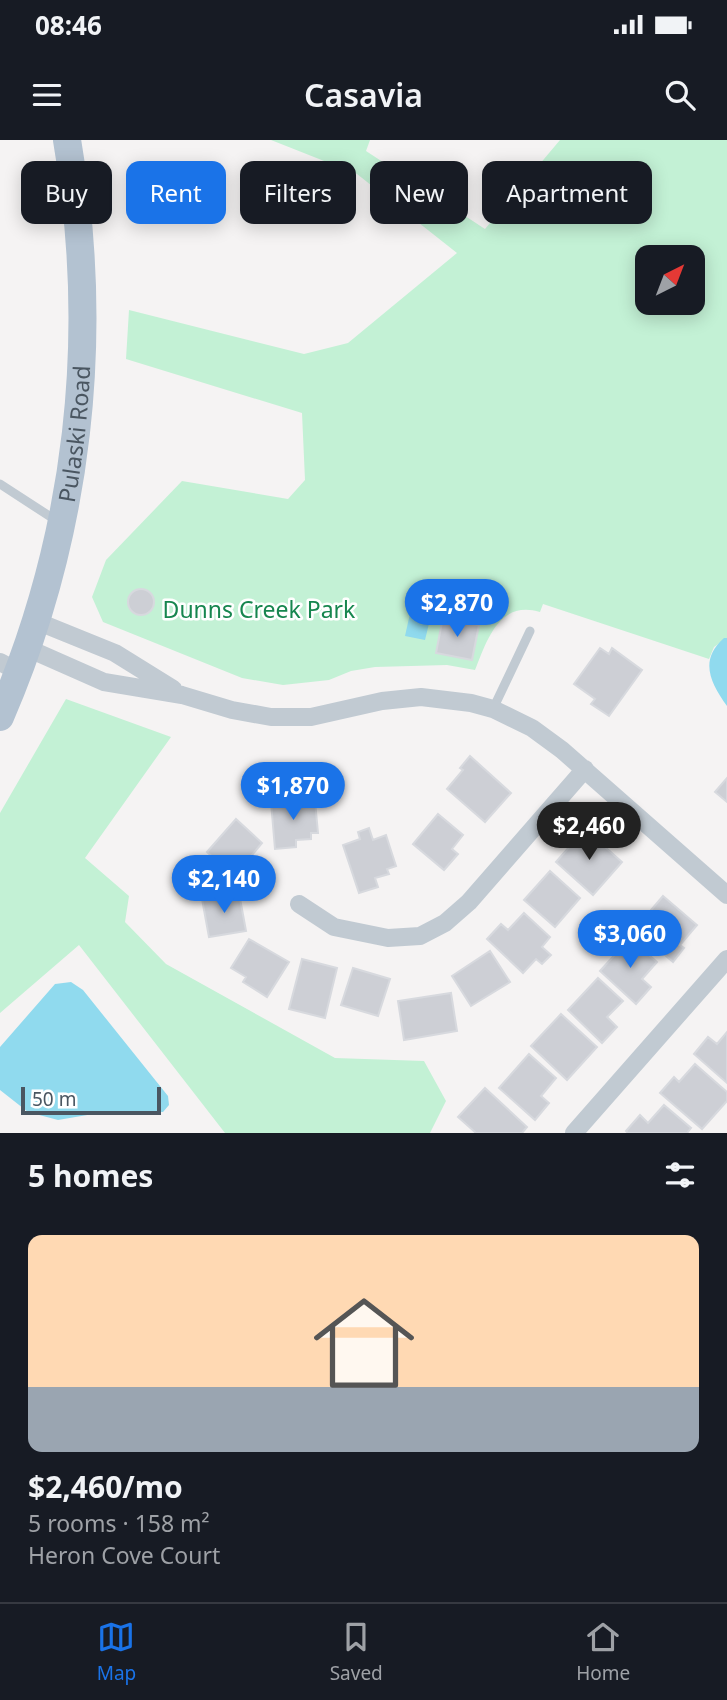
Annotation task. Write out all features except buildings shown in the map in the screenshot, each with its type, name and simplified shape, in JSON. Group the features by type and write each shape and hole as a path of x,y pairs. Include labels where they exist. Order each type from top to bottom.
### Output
{"main road":[{"name":"Pulaski Road","path":"0,717 15,661 36,621 44,597 70,486 79,406 84,315 78,209 67,140"}],"street":[{"path":"36,621 115,653 182,695"},
{"path":"15,661 104,682 182,695 232,710 271,717 311,717 382,701 421,697 471,703 492,709 532,728 585,769 727,895"},
{"path":"299,904 334,926 388,938 420,936 445,923 469,902 585,769"},
{"path":"574,1133 727,959"}],"lane":[{"path":"0,484 62,524"},
{"path":"492,709 530,631"}],"green space":[{"path":"271,140 370,140 366,151 381,161 370,161 370,184 356,174 356,161 324,161"},
{"name":"Dunns Creek Park","path":"560,140 727,140 727,638 714,647 709,659 543,604 540,612 526,610 505,617 490,635 475,670 447,665 375,667 351,671 329,680 283,685 242,678 103,622 92,597 106,560 182,481 288,499 305,480 302,413 126,359 129,310 304,354 348,343 457,253 420,224 468,224 468,218 485,229 489,224 652,224 652,161 542,161"},
{"path":"66,699 171,737 85,858 129,896 125,922 166,964 335,1058 424,1061 446,1101 430,1133 225,1133 79,945 0,1013 0,813"}],"water":[{"path":"415,591 436,595 425,640 405,636"},
{"path":"727,638 727,706 712,680 709,663 716,646"},
{"path":"71,982 83,990 168,1096 169,1105 163,1112 99,1113 58,1120 28,1112 0,1090 0,1047 55,984"}]}
